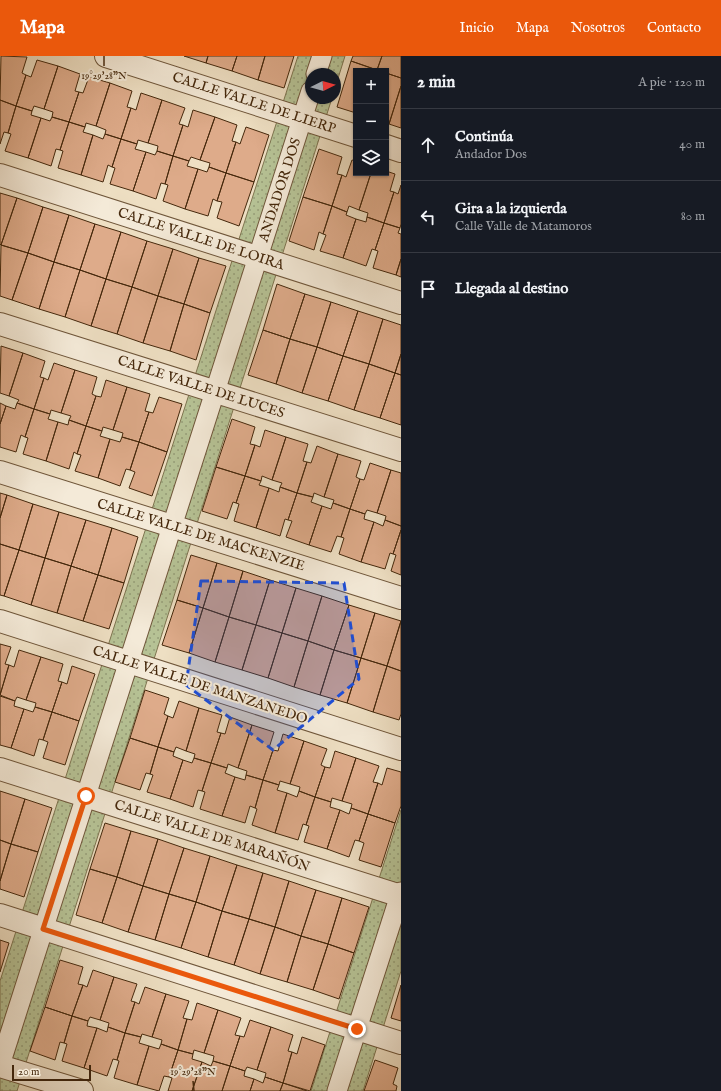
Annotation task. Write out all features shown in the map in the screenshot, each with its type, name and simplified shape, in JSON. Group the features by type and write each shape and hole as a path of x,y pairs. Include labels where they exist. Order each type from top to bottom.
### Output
{"street":[{"name":"CALLE VALLE DE LIERP","path":"106,56 353,135"},
{"path":"318,68 322,56"},
{"name":"ANDADOR DOS","path":"0,1065 307,104"},
{"path":"389,147 401,151"},
{"name":"CALLE VALLE DE LOIRA","path":"0,175 401,304"},
{"name":"CALLE VALLE DE LUCES","path":"0,324 401,450"},
{"name":"CALLE VALLE DE MACKENZIE","path":"0,472 401,598"},
{"name":"CALLE VALLE DE MANZANEDO","path":"0,621 401,749"},
{"name":"CALLE VALLE DE MARAÑÓN","path":"0,769 401,894"},
{"path":"337,1091 401,894"},
{"path":"0,915 401,1043"},
{"path":"0,1065 82,1091"}],"highlighted area":[{"path":"201,581 344,583 359,679 273,750 186,685"}],"green space":[{"path":"298,56 345,56 341,69 305,68 305,104 330,104 17,1091 0,1091 0,981"},
{"path":"401,810 401,971 363,1091 311,1091"}],"building":[{"path":"1,56 27,57 22,73 26,75 16,106 0,100"},
{"path":"184,56 208,56 206,63"},
{"path":"208,56 237,56 232,71 206,63"},
{"path":"237,56 265,56 258,80 232,71"},
{"path":"265,56 294,56 284,88 258,80"},
{"path":"353,56 382,56 378,68 371,68 351,61"},
{"path":"382,56 401,56 401,78 389,74 389,68 378,68"},
{"path":"37,60 58,66 44,109 34,106 32,111 16,106 26,75 31,77"},
{"path":"351,61 371,68 353,68 353,112 337,107 338,104 341,104 341,94"},
{"path":"58,66 80,74 75,91 79,92 69,122 52,117 53,112 44,109"},
{"path":"389,74 401,78 401,86 389,124"},
{"path":"89,77 110,83 96,126 86,123 85,127 69,122 79,92 83,93"},
{"path":"110,83 132,91 127,107 131,108 121,139 105,134 106,130 96,126"},
{"path":"401,86 401,128 389,124"},
{"path":"141,93 162,100 148,143 138,140 137,144 121,139 131,108 136,110"},
{"path":"0,100 16,106 8,133 4,132 0,144"},
{"path":"162,100 185,108 179,124 183,125 173,156 157,151 158,146 148,143"},
{"path":"16,106 32,111 31,115 41,118 28,158 5,151 11,134 8,133"},
{"path":"193,110 215,117 200,160 191,157 189,161 173,156 183,125 188,127"},
{"path":"52,117 69,122 60,150 56,149 51,166 28,158 41,118 50,121"},
{"path":"215,117 237,125 232,141 236,142 226,173 209,167 210,163 200,160"},
{"path":"69,122 85,127 83,132 93,135 81,175 58,168 63,151 60,150"},
{"path":"246,127 269,135 254,182 226,173 236,142 240,144"},
{"path":"105,134 121,139 112,167 108,165 103,182 81,175 93,135 103,139"},
{"path":"121,139 137,144 135,149 146,152 133,191 110,184 115,168 112,167"},
{"path":"319,149 342,157 337,174 342,175 332,206 303,197"},
{"path":"157,151 173,156 165,184 161,183 156,199 133,191 146,152 155,155"},
{"path":"173,156 189,161 187,166 198,169 185,209 163,201 168,185 165,184"},
{"path":"352,160 353,176 370,176 359,210 349,206 347,212 332,206 342,175 346,177"},
{"path":"209,167 226,173 217,201 213,199 208,216 185,209 198,169 207,172"},
{"path":"389,172 395,174 390,191 394,192 384,223 367,217 368,213 359,210 370,176 389,176"},
{"path":"226,173 254,182 239,226 217,218 222,202 217,201"},
{"path":"401,185 400,228 384,223 394,192 398,194"},
{"path":"0,193 17,198 1,245 0,244"},
{"path":"303,197 332,206 323,234 319,232 314,250 289,241"},
{"path":"17,198 43,207 28,253 1,245"},
{"path":"332,206 347,212 346,215 356,219 343,258 320,251 326,235 323,234"},
{"path":"43,207 69,215 54,262 28,253"},
{"path":"69,215 95,224 80,270 54,262"},
{"path":"367,217 384,223 375,250 372,249 366,266 343,258 356,219 366,222"},
{"path":"384,223 400,228 398,233 401,234 401,259 396,275 373,268 378,251 375,250"},
{"path":"95,224 121,232 106,279 80,270"},
{"path":"121,232 147,241 132,287 106,279"},
{"path":"147,241 173,249 158,296 132,287"},
{"path":"1,245 28,253 12,300 0,296"},
{"path":"173,249 199,258 184,304 158,296"},
{"path":"28,253 54,262 39,309 12,300"},
{"path":"199,258 226,266 210,313 184,304"},
{"path":"401,259 401,277 396,275"},
{"path":"54,262 80,270 65,317 39,309"},
{"path":"80,270 106,279 91,326 65,317"},
{"path":"106,279 132,287 117,334 91,326"},
{"path":"277,284 305,294 290,339 263,330"},
{"path":"132,287 158,296 143,343 117,334"},
{"path":"305,294 331,302 317,347 290,339"},
{"path":"158,296 184,304 170,351 143,343"},
{"path":"331,302 358,311 343,356 317,347"},
{"path":"184,304 210,313 196,360 170,351"},
{"path":"358,311 383,319 369,364 343,356"},
{"path":"383,319 401,325 401,354 395,373 369,364"},
{"path":"263,330 290,339 276,384 248,375"},
{"path":"290,339 317,347 302,393 276,384"},
{"path":"1,346 23,353 9,396 0,393"},
{"path":"317,347 343,356 328,401 302,393"},
{"path":"23,353 45,361 40,377 44,378 34,409 17,403 19,400 9,396"},
{"path":"401,354 401,375 395,373"},
{"path":"343,356 369,364 354,410 328,401"},
{"path":"54,363 75,370 61,413 51,410 50,414 34,409 44,378 48,380"},
{"path":"369,364 395,373 380,418 354,410"},
{"path":"75,370 97,377 92,394 96,396 86,426 69,420 71,416 61,413"},
{"path":"395,373 401,375 401,425 380,418"},
{"path":"106,380 127,387 113,430 103,427 102,431 86,426 96,396 101,397"},
{"path":"127,387 150,394 145,411 149,412 139,442 122,437 123,433 113,430"},
{"path":"159,397 182,404 167,452 139,442 149,412 153,413"},
{"path":"0,403 6,406 0,424"},
{"path":"17,403 34,409 25,437 21,435 16,452 0,447 0,424 6,406 15,409"},
{"path":"34,409 50,414 48,419 58,422 46,461 23,454 28,438 25,437"},
{"path":"232,419 255,427 250,444 255,445 245,476 216,467"},
{"path":"69,420 86,426 77,454 74,452 69,469 46,461 58,422 68,425"},
{"path":"86,426 102,431 100,436 110,439 98,478 75,471 81,455 77,454"},
{"path":"265,430 286,437 272,480 262,476 261,481 245,476 255,445 260,447"},
{"path":"122,437 139,442 130,470 126,469 120,486 98,478 110,439 120,442"},
{"path":"286,437 308,444 303,461 307,462 297,493 280,487 282,483 272,480"},
{"path":"139,442 167,452 152,496 129,488 135,472 130,470"},
{"path":"317,446 338,454 324,497 314,493 313,497 297,493 307,462 311,463"},
{"path":"338,454 361,461 356,477 360,479 350,509 333,503 334,500 324,497"},
{"path":"370,463 391,470 377,513 367,510 365,514 350,509 360,479 364,480"},
{"path":"216,467 245,476 236,503 233,502 227,519 202,511"},
{"path":"391,470 401,473 401,526 385,520 386,516 377,513"},
{"path":"245,476 261,481 259,485 269,488 256,528 234,521 239,504 236,503"},
{"path":"280,487 297,493 288,520 285,519 280,536 256,528 269,488 279,492"},
{"path":"0,493 7,495 0,518"},
{"path":"297,493 313,497 311,502 322,506 309,545 286,537 292,521 288,520"},
{"path":"7,495 33,504 19,550 0,544 0,518"},
{"path":"333,503 350,509 341,537 337,536 331,552 309,545 322,506 331,509"},
{"path":"33,504 59,512 45,558 19,550"},
{"path":"350,509 365,514 364,519 374,522 361,562 339,554 344,538 341,537"},
{"path":"59,512 86,520 71,566 45,558"},
{"path":"86,520 112,528 98,575 71,566"},
{"path":"385,520 401,526 401,530 393,554 390,553 385,569 361,562 374,522 383,526"},
{"path":"112,528 138,537 124,583 98,575"},
{"path":"401,530 401,575 391,571 396,555 393,554"},
{"path":"0,544 19,550 4,596 0,595"},
{"path":"19,550 45,558 31,605 4,596"},
{"path":"191,555 217,563 203,608 177,600"},
{"path":"45,558 71,566 57,613 31,605"},
{"path":"217,563 243,571 229,617 203,608"},
{"path":"71,566 98,575 83,621 57,613"},
{"path":"243,571 270,580 256,625 229,617"},
{"path":"98,575 124,583 109,629 83,621"},
{"path":"270,580 296,588 282,633 256,625"},
{"path":"296,588 322,596 308,641 282,633"},
{"path":"322,596 349,605 334,650 308,641"},
{"path":"177,600 203,608 189,653 162,645"},
{"path":"349,605 375,613 361,658 334,650"},
{"path":"203,608 229,617 215,662 189,653"},
{"path":"375,613 401,621 387,666 361,658"},
{"path":"229,617 256,625 242,670 215,662"},
{"path":"401,621 401,671 387,666"},
{"path":"256,625 282,633 268,678 242,670"},
{"path":"282,633 308,641 294,687 268,678"},
{"path":"308,641 334,650 320,695 294,687"},
{"path":"0,644 11,647 5,664 9,665 0,695"},
{"path":"19,650 41,657 26,700 17,697 15,701 0,695 9,665 14,667"},
{"path":"334,650 361,658 347,703 320,695"},
{"path":"41,657 63,664 58,681 62,682 52,712 35,707 36,703 26,700"},
{"path":"361,658 387,666 373,712 347,703"},
{"path":"72,666 95,674 79,721 52,712 62,682 67,684"},
{"path":"387,666 401,671 401,714 399,720 373,712"},
{"path":"145,690 169,698 164,714 168,716 158,747 130,738"},
{"path":"0,696 15,701 14,706 24,709 11,748 0,745"},
{"path":"179,701 199,708 186,751 176,747 174,752 158,747 168,716 173,718"},
{"path":"35,707 52,712 43,740 39,739 34,756 11,748 24,709 33,712"},
{"path":"199,708 222,715 217,732 221,733 211,763 194,758 195,754 186,751"},
{"path":"52,712 79,721 65,765 43,758 48,742 43,740"},
{"path":"230,717 252,725 238,768 228,764 227,768 211,763 221,733 225,734"},
{"path":"252,725 274,732 269,748 273,750 263,780 246,775 247,771 238,768"},
{"path":"283,734 304,741 290,784 280,781 279,785 263,780 273,750 278,751"},
{"path":"130,738 158,747 150,774 146,773 140,790 115,782"},
{"path":"304,741 327,749 321,765 325,767 315,797 299,791 300,787 290,784"},
{"path":"158,747 174,752 173,756 183,760 170,799 147,792 153,775 150,774"},
{"path":"335,751 356,758 342,801 332,798 331,802 315,797 325,767 330,768"},
{"path":"194,758 211,763 202,791 198,790 193,807 170,799 183,760 192,763"},
{"path":"356,758 379,766 373,782 378,783 368,814 351,808 352,804 342,801"},
{"path":"211,763 227,768 225,773 235,777 222,816 200,809 205,792 202,791"},
{"path":"387,768 401,772 401,806 395,823 368,814 378,783 382,785"},
{"path":"246,775 263,780 255,808 250,806 245,823 222,816 235,777 245,780"},
{"path":"263,780 279,785 277,790 287,793 275,833 252,825"},
{"path":"0,791 25,799 11,844 0,840"},
{"path":"299,791 315,797 306,825 303,824 298,840 275,833 287,793 297,797"},
{"path":"315,797 331,802 330,807 340,810 327,849 304,842 309,826 306,825"},
{"path":"25,799 52,808 38,852 11,844"},
{"path":"351,808 368,814 359,841 355,840 349,857 327,849 340,810 349,814"},
{"path":"368,814 395,823 381,867 359,860 364,843 359,841"},
{"path":"105,823 131,831 117,877 90,869"},
{"path":"131,831 158,839 143,886 117,877"},
{"path":"158,839 184,848 169,894 143,886"},
{"path":"0,840 11,844 0,881"},
{"path":"11,844 38,852 24,897 0,889 0,881"},
{"path":"184,848 210,856 196,902 169,894"},
{"path":"210,856 237,865 222,911 196,902"},
{"path":"237,865 263,873 249,919 222,911"},
{"path":"90,869 117,877 102,923 76,915"},
{"path":"263,873 289,881 275,927 249,919"},
{"path":"117,877 143,886 128,932 102,923"},
{"path":"289,881 316,890 301,936 275,927"},
{"path":"143,886 169,894 155,940 128,932"},
{"path":"316,890 342,898 328,944 301,936"},
{"path":"169,894 196,902 181,948 155,940"},
{"path":"342,898 369,907 354,953 328,944"},
{"path":"196,902 222,911 208,957 181,948"},
{"path":"222,911 249,919 234,965 208,957"},
{"path":"249,919 275,927 260,974 234,965"},
{"path":"275,927 301,936 287,982 260,974"},
{"path":"301,936 328,944 313,990 287,982"},
{"path":"0,940 9,943 0,972"},
{"path":"328,944 354,953 339,999 313,990"},
{"path":"60,960 83,967 78,984 83,985 72,1016 45,1007"},
{"path":"93,970 114,977 100,1020 90,1017 88,1021 72,1016 83,985 87,987"},
{"path":"114,977 137,984 131,1001 135,1002 125,1033 108,1027 109,1023 100,1020"},
{"path":"401,985 401,1021 391,1018"},
{"path":"145,987 166,994 152,1037 142,1034 141,1037 125,1033 135,1002 139,1004"},
{"path":"166,994 189,1001 183,1018 187,1019 178,1050 161,1044 162,1040 152,1037"},
{"path":"197,1003 218,1010 204,1053 194,1050 193,1054 178,1050 187,1019 192,1020"},
{"path":"45,1007 72,1016 64,1043 60,1042 55,1060 30,1051"},
{"path":"218,1010 241,1018 235,1035 240,1036 230,1066 213,1061 214,1056 204,1053"},
{"path":"72,1016 88,1021 87,1026 97,1028 84,1068 62,1061 67,1044 64,1043"},
{"path":"250,1020 271,1027 257,1070 247,1067 245,1071 230,1066 240,1036 244,1037"},
{"path":"108,1027 125,1033 117,1060 113,1059 107,1076 84,1068 97,1028 107,1032"},
{"path":"271,1027 293,1035 288,1051 292,1052 283,1083 265,1077 266,1073 257,1070"},
{"path":"125,1033 141,1037 139,1043 149,1046 137,1085 114,1078 119,1061 117,1060"},
{"path":"302,1037 325,1045 310,1091 283,1083 292,1052 297,1054"},
{"path":"161,1044 178,1050 169,1077 164,1076 159,1091 137,1085 149,1046 159,1049"},
{"path":"178,1050 193,1054 192,1059 202,1062 192,1091 168,1091 172,1078 169,1077"},
{"path":"375,1060 398,1068 393,1084 397,1086 396,1091 364,1091"},
{"path":"213,1061 230,1066 222,1091 192,1091 202,1062 211,1066"},
{"path":"230,1066 245,1071 244,1076 254,1079 250,1091 222,1091"},
{"path":"265,1077 283,1083 280,1091 250,1091 254,1079 263,1083"},
{"path":"283,1083 307,1091 280,1091"}],"route":[{"path":"86,796 43,929 357,1029"}]}
